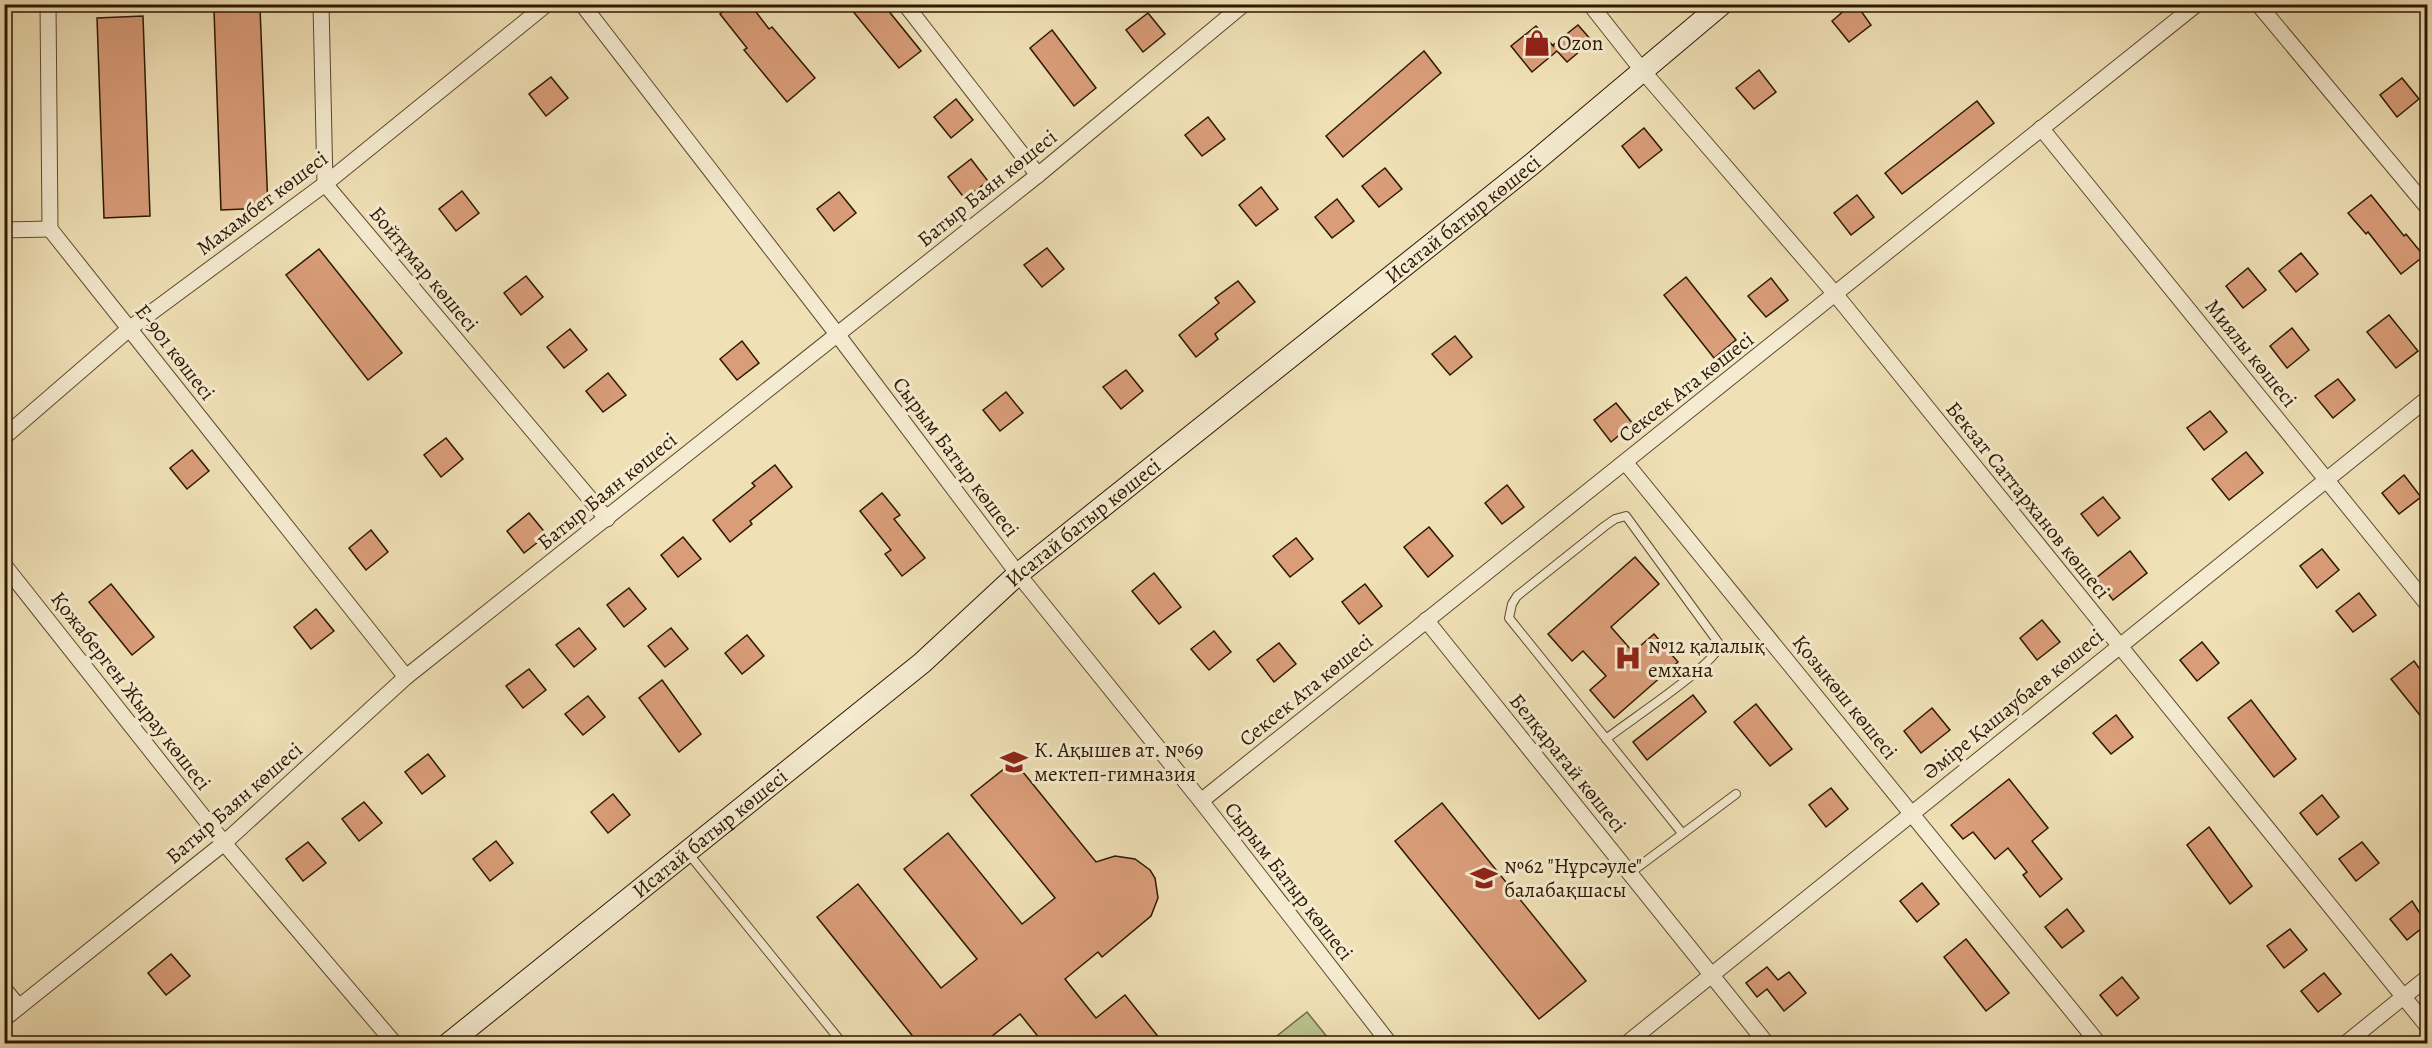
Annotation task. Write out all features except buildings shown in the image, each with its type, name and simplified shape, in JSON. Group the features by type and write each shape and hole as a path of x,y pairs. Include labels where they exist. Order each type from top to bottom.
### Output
{"street":[{"path":"4,230 50,229 48,4"},
{"path":"321,4 325,184"},
{"name":"Махамбет көшесі","path":"4,437 129,329 325,184 547,4"},
{"name":"Сырым Батыр көшесі","path":"582,4 837,333 1018,574 1201,801 1390,1044"},
{"path":"905,4 1038,175"},
{"name":"Бекзат Саттарханов көшесі","path":"1590,4 1642,70 1836,295 2427,1027"},
{"name":"Исатай батыр көшесі","path":"448,1044 922,663 1018,574 1532,164 1722,4"},
{"name":"Сексек Ата көшесі","path":"1201,801 2197,4"},
{"path":"2258,4 2427,208"},
{"name":"Батыр Баян көшесі","path":"4,1019 224,843 406,677 1038,175 1240,6"},
{"name":"Миялы көшесі","path":"2041,128 2427,605"},
{"name":"Бойтұмар көшесі","path":"325,184 607,519"},
{"name":"Е-901 көшесі","path":"50,229 406,677"},
{"name":"Әміре Қашаубаев көшесі","path":"1626,1044 2427,398"},
{"name":"Қозыкөш көшесі","path":"1625,462 2099,1044"},
{"name":"Қожаберген Жырау көшесі","path":"4,565 224,843 395,1044"},
{"name":"Белқарағай көшесі","path":"1426,620 1767,1044"},
{"path":"2345,1044 2427,977"},
{"path":"4,989 19,1007"}],"lane":[{"path":"1606,739 1702,667 1718,652 1720,645 1626,516 1615,519 1605,526 1517,596 1512,604 1509,618 1606,739 1682,833"},
{"path":"1630,873 1736,794"},
{"path":"687,851 843,1044"}],"green space":[{"path":"1307,1012 1332,1043 1268,1043"}],"place":[{"name":"Ozon","path":"1537,43"},
{"name":"№12 қалалық емхана","path":"1628,658"},
{"name":"К. Ақышев ат. №69 мектеп-гимназия","path":"1014,762"},
{"name":"№62 \"Нұрсәуле\" балабақшасы","path":"1484,878"}]}
